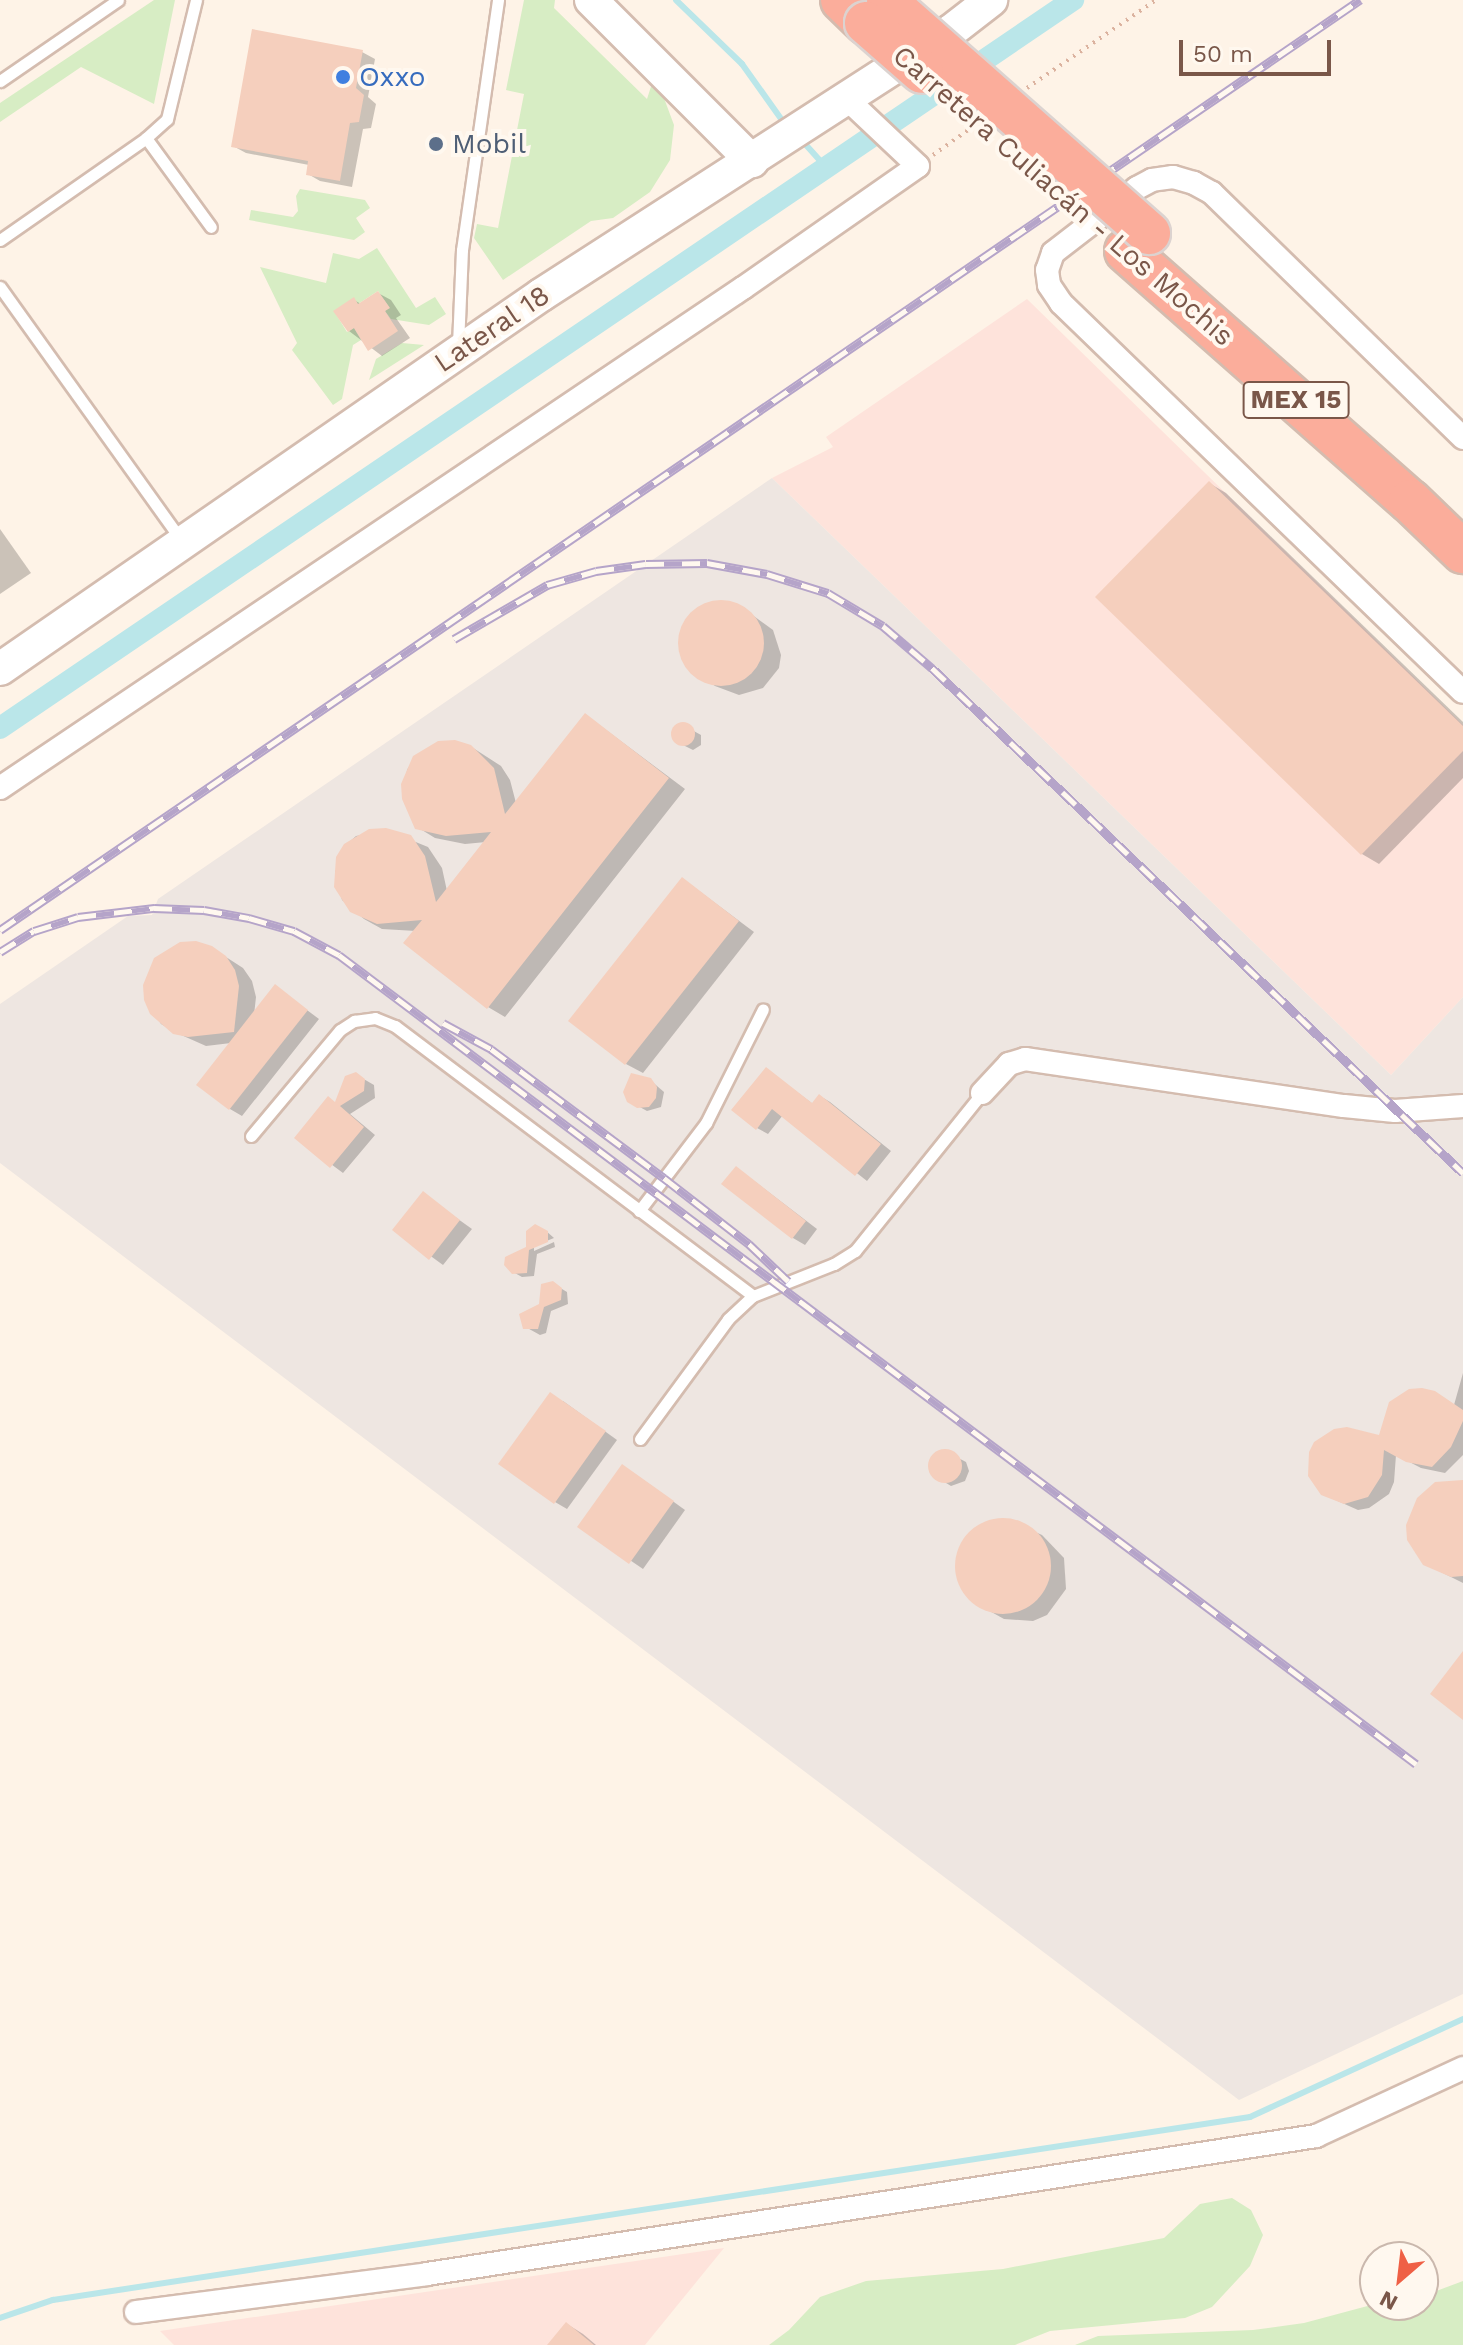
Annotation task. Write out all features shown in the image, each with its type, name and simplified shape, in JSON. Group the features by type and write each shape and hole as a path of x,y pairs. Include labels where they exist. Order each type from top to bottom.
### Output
{"highway":[{"name":"Carretera Culiacán - Los Mochis","path":"870,6 1138,242 1463,512"},
{"name":"Carretera Culiacán - Los Mochis","path":"1138,242 1463,552"}],"street":[{"path":"591,0 752,161"},
{"name":"Lateral 18","path":"0,669 458,351 752,161 853,104 991,0"},
{"path":"0,788 535,425 743,288 911,160 853,104"},
{"path":"1463,438 1212,193 1194,183 1173,177 1137,188 1053,253 1047,270 1049,285 1061,303 1463,692"},
{"path":"982,1093 1009,1064 1025,1059 1344,1106 1395,1111 1463,1106"},
{"path":"136,2312 427,2274 1316,2136 1463,2068"}],"lane":[{"path":"0,81 118,0"},
{"path":"0,240 146,138 167,119 196,0"},
{"path":"458,351 460,262 498,0"},
{"path":"146,138 211,227"},
{"path":"0,287 183,543"},
{"path":"639,1211 706,1123 763,1009"},
{"path":"251,1136 340,1030 354,1021 375,1018 395,1026 753,1296"},
{"path":"640,1439 728,1319 753,1296 834,1264 855,1251 982,1093"}],"path":[{"path":"1025,90 1156,0"},
{"path":"911,160 989,115"}],"shaded area":[{"path":"1027,299 1463,725 1463,997 1391,1075 772,478 833,447 826,437"},
{"path":"772,478 1391,1075 1463,997 1463,1994 1239,2100 0,1163 0,1004 128,916 152,915 158,899"},
{"path":"724,2248 645,2345 174,2345 160,2331"}],"green space":[{"path":"154,0 175,0 154,104 81,67 0,122 0,103"},
{"path":"524,0 555,0 554,8 647,99 655,74 674,125 670,160 650,192 613,218 591,221 503,280 474,238 477,224 498,228 524,94 506,90"},
{"path":"300,189 365,200 370,208 356,218 365,232 354,240 249,220 251,210 293,217 298,211 296,196"},
{"path":"377,248 416,308 435,297 446,314 429,325 391,319 385,311 389,307 378,291 358,304 334,311 347,332 354,328 361,340 353,345 342,399 333,405 292,350 297,343 260,267 326,283 333,253 359,259"},
{"path":"402,343 424,345 369,380 376,359"},
{"path":"1232,2198 1251,2210 1263,2235 1250,2266 1212,2307 1185,2318 1050,2331 1015,2345 769,2345 789,2330 820,2297 866,2281 1003,2269 1164,2238 1200,2204"},
{"path":"1463,2281 1463,2345 1075,2345 1098,2336 1253,2330 1304,2323 1359,2308 1359,2321 1439,2321 1439,2290"}],"building":[{"path":"252,29 363,50 356,88 364,95 359,122 350,123 340,181 306,175 308,161 231,147"},
{"path":"378,291 390,308 385,311 398,331 368,351 354,328 348,332 333,311 354,297 358,304"},
{"path":"1209,481 1463,726 1463,751 1361,855 1095,597"},
{"path":"721,600 737,604 751,613 760,627 764,643 760,659 751,673 737,682 721,686 705,682 691,673 682,659 678,643 682,627 691,613 705,604"},
{"path":"585,713 669,778 487,1009 403,943 422,920 377,924 350,912 334,887 336,857 344,844 369,829 386,828 411,835 425,856 436,902 491,832 446,836 415,829 402,799 401,784 413,756 438,741 455,740 471,745 494,768 505,814"},
{"path":"683,722 692,725 695,734 692,743 683,746 674,743 671,734 674,725"},
{"path":"682,877 739,921 625,1065 568,1021"},
{"path":"196,941 212,946 226,956 235,970 239,986 234,1032 188,1037 173,1034 150,1014 144,1000 143,985 154,958 180,942"},
{"path":"275,984 308,1010 229,1110 196,1085"},
{"path":"766,1067 812,1103 819,1094 881,1144 855,1176 772,1109 756,1130 731,1110"},
{"path":"356,1072 365,1079 364,1091 340,1106 364,1127 330,1168 294,1138 328,1096 335,1102 345,1076"},
{"path":"631,1073 651,1078 657,1087 656,1098 649,1107 637,1108 627,1102 623,1092"},
{"path":"736,1166 806,1221 792,1239 721,1184"},
{"path":"423,1191 460,1220 429,1260 392,1230"},
{"path":"535,1224 548,1231 548,1242 529,1250 527,1273 512,1274 504,1265 505,1257 526,1247 526,1231"},
{"path":"553,1281 562,1288 561,1300 544,1307 538,1329 523,1329 519,1314 539,1304 541,1284"},
{"path":"1409,1389 1435,1391 1463,1410 1463,1421 1451,1447 1432,1467 1406,1462 1384,1450 1382,1475 1368,1497 1344,1504 1321,1495 1308,1476 1309,1452 1314,1442 1334,1429 1347,1427 1379,1435 1389,1402"},
{"path":"550,1392 606,1431 554,1504 498,1464"},
{"path":"945,1449 957,1454 962,1466 957,1478 945,1483 933,1478 928,1466 933,1454"},
{"path":"622,1464 674,1501 629,1564 577,1527"},
{"path":"1463,1480 1463,1576 1451,1577 1423,1565 1407,1540 1406,1525 1417,1498 1435,1482"},
{"path":"1003,1518 1021,1522 1037,1532 1047,1548 1051,1566 1047,1584 1037,1600 1021,1610 1003,1614 985,1610 969,1600 959,1584 955,1566 959,1548 969,1532 985,1522"},
{"path":"1463,1651 1463,1720 1430,1694"},
{"path":"566,2322 594,2345 547,2345"}],"waterway":[{"path":"676,0 742,64 782,120"},
{"path":"0,728 1073,0"},
{"path":"806,145 827,168"},
{"path":"0,2318 53,2300 1250,2117 1463,2019"}],"railway":[{"path":"0,930 1360,0"},
{"path":"454,639 547,585 596,571 646,564 707,563 767,574 828,593 883,626 932,668 1463,1173"},
{"path":"0,952 34,931 78,917 154,908 204,910 249,918 294,931 339,955 1416,1764"},
{"path":"443,1023 491,1049 664,1178 749,1244 788,1281"}],"place":[{"name":"Oxxo","path":"343,77"},
{"name":"Mobil","path":"436,144"}]}
